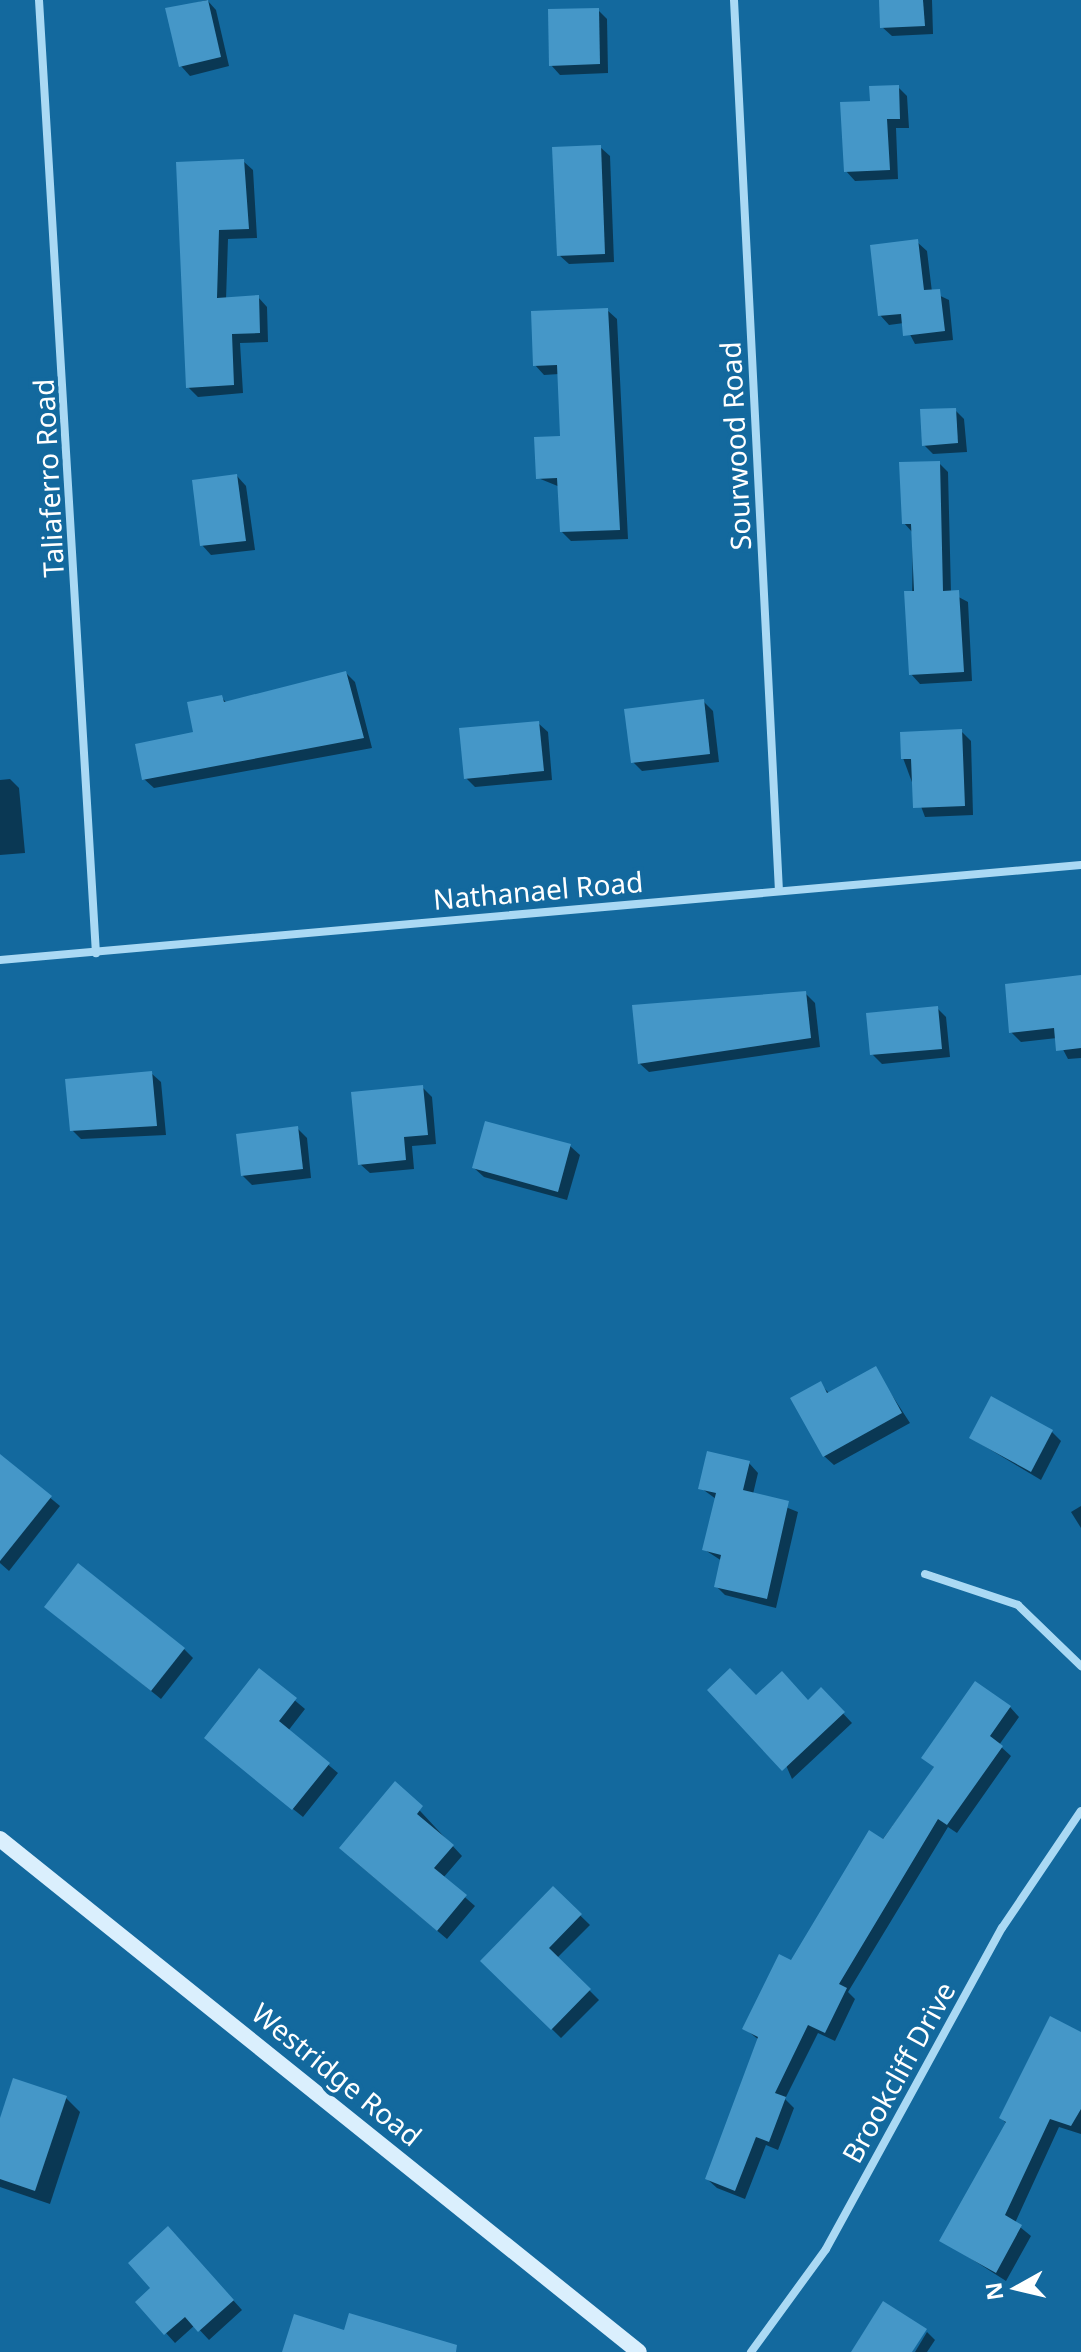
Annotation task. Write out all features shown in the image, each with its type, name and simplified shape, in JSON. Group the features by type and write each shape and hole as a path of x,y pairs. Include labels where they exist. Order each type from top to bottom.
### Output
{"main road":[{"name":"Westridge Road","path":"0,1839 639,2352"}],"street":[{"name":"Taliaferro Road","path":"39,0 96,953"},
{"name":"Sourwood Road","path":"734,0 779,890"},
{"name":"Nathanael Road","path":"0,960 1081,865"},
{"path":"925,1574 1018,1605 1081,1666"},
{"name":"Brookcliff Drive","path":"751,2352 826,2249 1002,1928 1081,1811"}],"building":[{"path":"208,0 221,57 179,67 165,8"},
{"path":"879,0 923,0 925,26 880,28"},
{"path":"599,8 600,64 549,66 548,9"},
{"path":"899,85 900,119 887,119 890,170 844,172 840,102 870,101 869,86"},
{"path":"601,145 605,254 557,256 552,147"},
{"path":"244,159 249,229 219,230 217,298 259,295 260,333 232,334 234,385 186,388 176,162"},
{"path":"918,239 924,290 940,289 945,331 903,336 901,314 878,316 870,245"},
{"path":"608,308 620,530 560,532 557,478 536,479 534,437 560,436 557,365 533,366 531,311"},
{"path":"956,408 958,443 922,446 920,409"},
{"path":"940,461 943,591 959,590 964,672 909,675 904,591 914,591 911,524 902,524 899,462"},
{"path":"237,474 246,541 200,546 192,480"},
{"path":"346,671 364,738 142,780 135,744 193,732 187,702 222,695 224,702"},
{"path":"704,699 710,754 631,763 624,709"},
{"path":"539,721 544,771 464,779 459,728"},
{"path":"962,729 965,806 913,808 911,759 901,759 900,732"},
{"path":"1081,975 1081,1048 1056,1051 1054,1028 1009,1033 1005,984"},
{"path":"806,991 811,1038 638,1064 632,1005"},
{"path":"938,1006 942,1049 870,1055 866,1013"},
{"path":"152,1071 157,1126 70,1131 65,1079"},
{"path":"423,1085 428,1135 404,1137 406,1160 358,1165 351,1092"},
{"path":"485,1121 571,1144 558,1192 472,1168"},
{"path":"298,1126 303,1169 241,1176 236,1134"},
{"path":"876,1366 902,1413 823,1457 790,1398 821,1381 827,1393"},
{"path":"991,1396 1053,1430 1031,1472 969,1438"},
{"path":"707,1451 750,1461 743,1490 789,1501 767,1599 714,1587 721,1555 702,1550 716,1493 698,1489"},
{"path":"0,1454 52,1496 0,1561"},
{"path":"78,1563 185,1648 151,1691 44,1607"},
{"path":"259,1668 297,1698 279,1721 330,1763 292,1810 204,1738"},
{"path":"730,1668 756,1695 782,1671 808,1700 821,1687 845,1712 782,1771 707,1690"},
{"path":"975,1681 1011,1706 990,1736 1003,1746 947,1825 938,1819 839,1984 847,1988 825,2033 808,2025 775,2093 786,2097 769,2142 756,2137 735,2191 705,2179 758,2037 742,2029 779,1954 791,1960 869,1830 883,1839 934,1767 921,1758"},
{"path":"395,1781 423,1806 417,1814 454,1845 434,1868 467,1895 437,1931 339,1848"},
{"path":"553,1886 582,1914 549,1948 591,1989 551,2030 480,1961"},
{"path":"1050,2016 1081,2032 1081,2109 1071,2126 1050,2119 1005,2215 1022,2225 996,2273 939,2241 1006,2122 999,2118"},
{"path":"13,2078 67,2096 35,2191 0,2179 0,2118"},
{"path":"168,2226 234,2300 198,2332 185,2317 164,2335 135,2302 150,2288 128,2263"},
{"path":"883,2301 927,2329 912,2352 851,2352"},
{"path":"349,2313 457,2345 456,2352 282,2352 294,2314 344,2330"}]}
